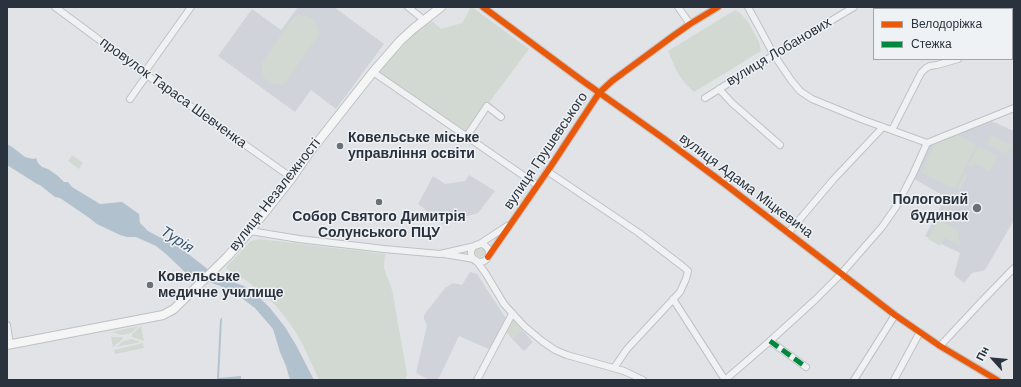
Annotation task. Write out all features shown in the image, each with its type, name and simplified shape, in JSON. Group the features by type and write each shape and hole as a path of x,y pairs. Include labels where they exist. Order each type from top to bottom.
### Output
{"main road":[{"name":"вулиця Незалежності","path":"8,345 163,315 174,309 228,256 250,231 292,178 309,153 373,72 400,41 424,20 442,7"}],"street":[{"name":"провулок Тараса Шевченка","path":"55,7 292,178"},
{"path":"130,99 191,7"},
{"path":"408,7 424,20"},
{"name":"вулиця Адама Міцкевича","path":"483,7 789,232 895,315 940,346 997,380"},
{"path":"678,7 690,24"},
{"name":"вулиця Грушевського","path":"440,254 476,246 510,224 599,93 612,81 690,24 718,7"},
{"path":"748,7 774,55 800,91 812,99 836,110 927,143 1014,108"},
{"name":"вулиця Лобанових","path":"705,98 854,7"},
{"path":"927,60 930,66"},
{"path":"892,130 921,74 926,68 955,60"},
{"path":"373,72 537,185"},
{"path":"719,89 732,103 780,145"},
{"path":"467,136 487,106 501,117"},
{"path":"789,232 833,180 883,127"},
{"path":"673,299 725,380 770,341 841,274 882,228 896,207 927,143"},
{"path":"547,171 639,233 688,271 680,292 627,349 614,368"},
{"path":"250,231 299,239 440,254 481,262 487,258 510,224"},
{"path":"486,274 487,258 489,254 487,248 483,245 476,246 472,251 472,256 486,274 498,296 512,314 538,338 555,350 579,359 614,368 643,380"},
{"path":"940,346 1014,268"},
{"path":"477,380 512,314"},
{"path":"854,380 895,315"},
{"path":"7,325 8,345"},
{"path":"894,380 920,332"},
{"path":"770,341 806,367"}],"shaded area":[{"path":"298,7 334,7 384,44 336,109 311,90 295,112 218,56 252,9 281,30"},
{"path":"471,7 529,49 467,132 378,72 417,31 432,21 441,29 462,23"},
{"path":"735,10 748,22 759,42 761,51 694,92 677,72 668,51"},
{"path":"298,15 313,19 318,27 318,36 286,82 282,85 272,84 263,77 262,63 291,21"},
{"path":"581,91 589,97 584,106 582,105 579,94"},
{"name":"Пологовий будинок","path":"989,120 1014,131 1014,220 985,270 972,273 964,283 954,275 960,253 925,236 946,197 914,179 928,144"},
{"path":"958,135 976,145 955,189 922,173 935,143"},
{"path":"991,135 1011,145 1006,154 987,144"},
{"path":"978,146 998,156 990,171 974,163 972,167 968,166"},
{"path":"72,155 83,163 79,169 68,161"},
{"path":"965,173 968,175 960,190 957,188"},
{"path":"469,175 495,191 478,213 443,224 418,204 433,176 445,184 465,181"},
{"path":"950,198 952,198 941,221 957,229 961,247 945,238 940,246 928,239"},
{"path":"259,239 385,254 384,268 392,290 407,374 405,380 319,380 303,345 293,328 277,307 264,294 244,279 231,273 226,267 251,241"},
{"path":"478,247 482,247 484,248 484,256 478,257 475,254 475,250"},
{"path":"470,272 477,274 507,321 491,350 459,336 438,380 429,380 416,373 427,325 424,315 445,288 453,283 462,285"},
{"path":"513,320 522,330 512,339 506,332"},
{"path":"139,326 131,333 122,335 112,332"},
{"path":"141,326 144,341 132,337 132,334"},
{"path":"522,330 533,342 524,351 512,339"},
{"path":"111,337 122,337 123,339 113,347"},
{"path":"132,339 141,342 116,347 124,341"},
{"path":"143,343 144,348 115,354 114,350"}],"water":[{"path":"7,144 25,157 33,159 36,158 42,167 48,169 64,182 68,182 72,187 100,204 122,202 139,214 140,223 148,231 182,249 219,278 244,286 259,297 285,327 314,380 290,380 273,329 255,308 239,296 223,287 187,274 156,246 136,237 120,235 97,224 60,198 55,197 40,185 7,165"},
{"path":"222,317 219,378 241,376 241,380 217,380 220,320"}],"marked path":[{"path":"770,341 806,367"}],"cycle path":[{"path":"483,7 726,185 895,315 940,346 997,380"},
{"path":"488,257 599,93 612,81 673,36 718,7"}],"place":[{"name":"Ковельське міське управління освіти","path":"340,146"},
{"name":"Собор Святого Димитрія Солунського ПЦУ","path":"379,202"},
{"name":"Пологовий будинок","path":"977,208"},
{"name":"Ковельське медичне училище","path":"150,285"}],"water label":[{"name":"Турія","path":"177,240"}]}
